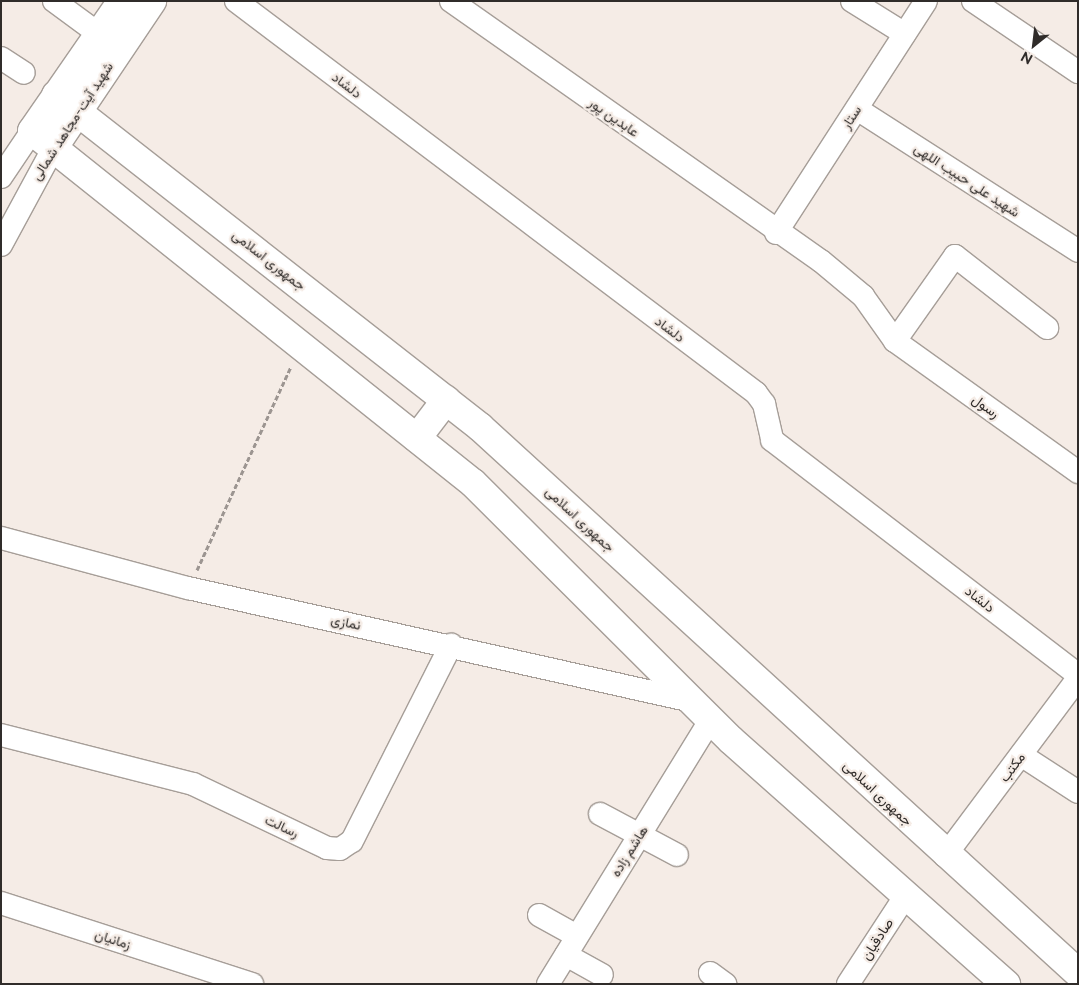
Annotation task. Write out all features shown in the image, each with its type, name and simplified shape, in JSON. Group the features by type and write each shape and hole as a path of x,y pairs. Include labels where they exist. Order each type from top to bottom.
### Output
{"main road":[{"name":"شهید آیت-مجاهد شمالی","path":"54,146 67,102 99,34 122,1"},
{"name":"شهید آیت-مجاهد شمالی","path":"32,131 67,102 152,1"},
{"name":"جمهوری اسلامی","path":"67,102 446,400 945,856 1078,973"},
{"path":"32,131 54,146 473,483 701,710 1006,984"},
{"path":"417,438 446,400"}],"street":[{"path":"54,1 99,34"},
{"name":"دلشاد","path":"236,1 756,393 764,404 772,440 1078,676"},
{"name":"عابدین پور","path":"451,1 776,233 821,261 864,296 895,340"},
{"path":"852,1 905,34"},
{"name":"ستار","path":"776,233 926,1"},
{"path":"973,1 1078,72"},
{"path":"1,58 24,73"},
{"name":"شهید علی حبیب اللهی","path":"857,108 1078,251"},
{"name":"شهید آیت-مجاهد شمالی","path":"1,177 32,131"},
{"name":"شهید آیت-مجاهد شمالی","path":"1,245 54,146"},
{"path":"895,340 955,256 1047,328"},
{"name":"رسول","path":"895,340 1078,472"},
{"name":"نمازی","path":"1,538 188,588 451,645 701,710"},
{"name":"رسالت","path":"1,735 193,784 327,848 340,849 352,841 451,645"},
{"name":"مکتب","path":"945,856 1078,676"},
{"name":"هاشم زاده","path":"548,984 640,834 701,710"},
{"path":"1021,755 1078,792"},
{"path":"600,814 677,854"},
{"name":"صادقیان","path":"848,984 906,895"},
{"name":"زمانیان","path":"1,903 252,984"},
{"path":"539,915 602,975"}],"path":[{"path":"188,588 302,345"}]}
